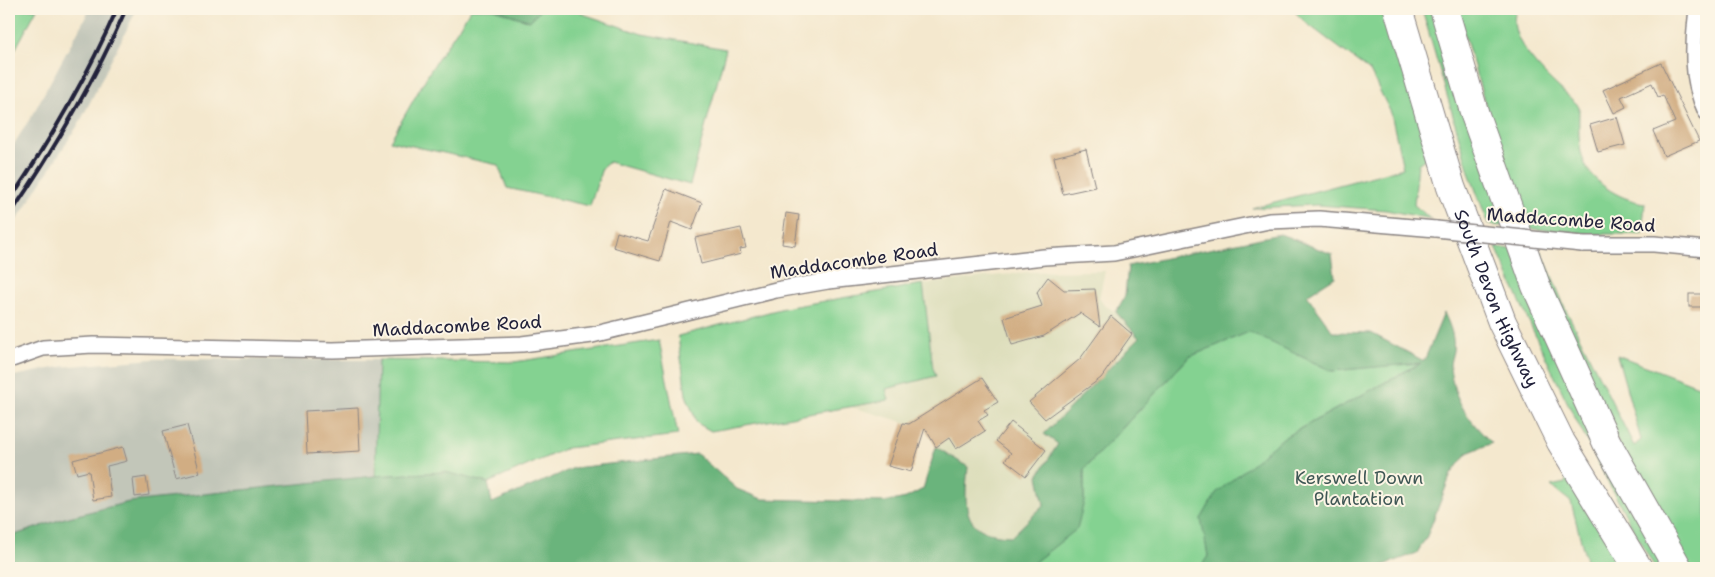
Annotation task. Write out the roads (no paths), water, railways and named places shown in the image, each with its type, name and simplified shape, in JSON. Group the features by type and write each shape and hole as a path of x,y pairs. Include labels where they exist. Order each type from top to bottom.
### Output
{"highway":[{"name":"South Devon Highway","path":"1398,9 1451,187 1502,322 1561,442 1638,568"},
{"path":"1444,9 1474,116 1536,286 1607,442 1678,568"}],"street":[{"path":"1697,9 1694,32 1695,81 1706,112"},
{"name":"Maddacombe Road","path":"9,360 43,348 93,345 333,350 522,344 592,334 776,290 828,281 1044,257 1114,253 1269,221 1319,219 1582,244 1654,244 1706,249"}],"railway":[{"path":"9,201 68,107 117,9"},
{"path":"9,216 42,166 72,115 101,63 126,9"}],"park label":[{"name":"Kerswell Down Plantation","path":"1359,488"}]}
